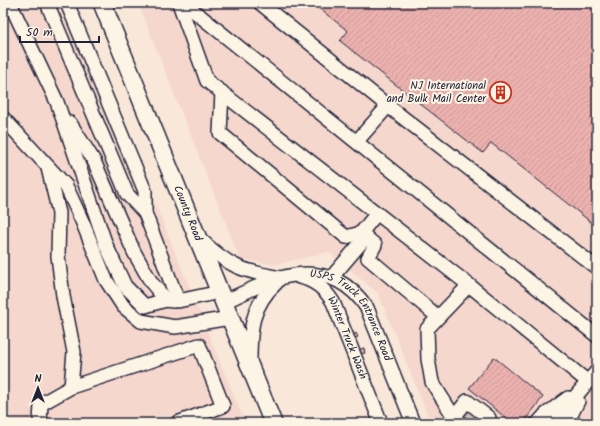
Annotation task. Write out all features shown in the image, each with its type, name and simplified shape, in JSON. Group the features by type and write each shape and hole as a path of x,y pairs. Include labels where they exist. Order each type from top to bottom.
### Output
{"main road":[{"name":"County Road","path":"102,3 273,423"}],"street":[{"path":"10,3 57,102 94,161 134,252 151,282 172,300"},
{"path":"47,3 126,194 145,213"},
{"path":"67,3 145,191 145,213 172,300"},
{"path":"179,3 207,81 469,285 588,382"},
{"path":"184,3 597,336"},
{"path":"260,3 388,106 597,268"},
{"path":"222,92 220,133 346,237 363,235 375,245 368,258 438,317"},
{"name":"USPS Truck Entrance Road","path":"57,102 106,245 125,286 145,306 191,297 222,297 285,277 308,273 319,274 341,282 356,294 366,308 413,423"},
{"path":"357,141 388,106"},
{"path":"3,118 66,186 106,280 123,306 141,321 175,327 230,318"},
{"path":"48,167 59,213 58,256 63,296 74,352 72,387"},
{"path":"331,278 343,264 377,213"},
{"name":"Winter Truck Wash","path":"197,236 213,252 231,264 252,272 303,278 312,281 324,289 331,299 381,423"},
{"path":"250,367 252,327 256,310 263,296 285,277"},
{"path":"469,285 426,329 428,360 432,382 462,414 467,401 489,418 485,422"},
{"path":"40,423 41,404 72,387 199,345 223,406 177,423"},
{"path":"554,423 597,371"},
{"path":"538,423 545,415 588,382"},
{"path":"567,423 588,382"}],"shaded area":[{"path":"3,3 73,3 245,423 3,423"},
{"name":"NJ International and Bulk Mail Center","path":"138,3 597,3 597,423 431,423 378,293 328,252 274,265 240,259"}],"building":[{"name":"NJ International and Bulk Mail Center","path":"312,3 597,3 597,227 491,143 483,153 340,41 348,31"},
{"path":"356,333 358,337 354,339 353,335"},
{"path":"364,348 365,353 361,354 360,349"},
{"path":"494,357 543,397 523,423 512,423 469,388"},
{"path":"528,416 535,422 534,423 531,423 526,419"}],"tunnel":[{"path":"465,415 475,423"}],"place":[{"name":"NJ International and Bulk Mail Center","path":"501,92"}]}
